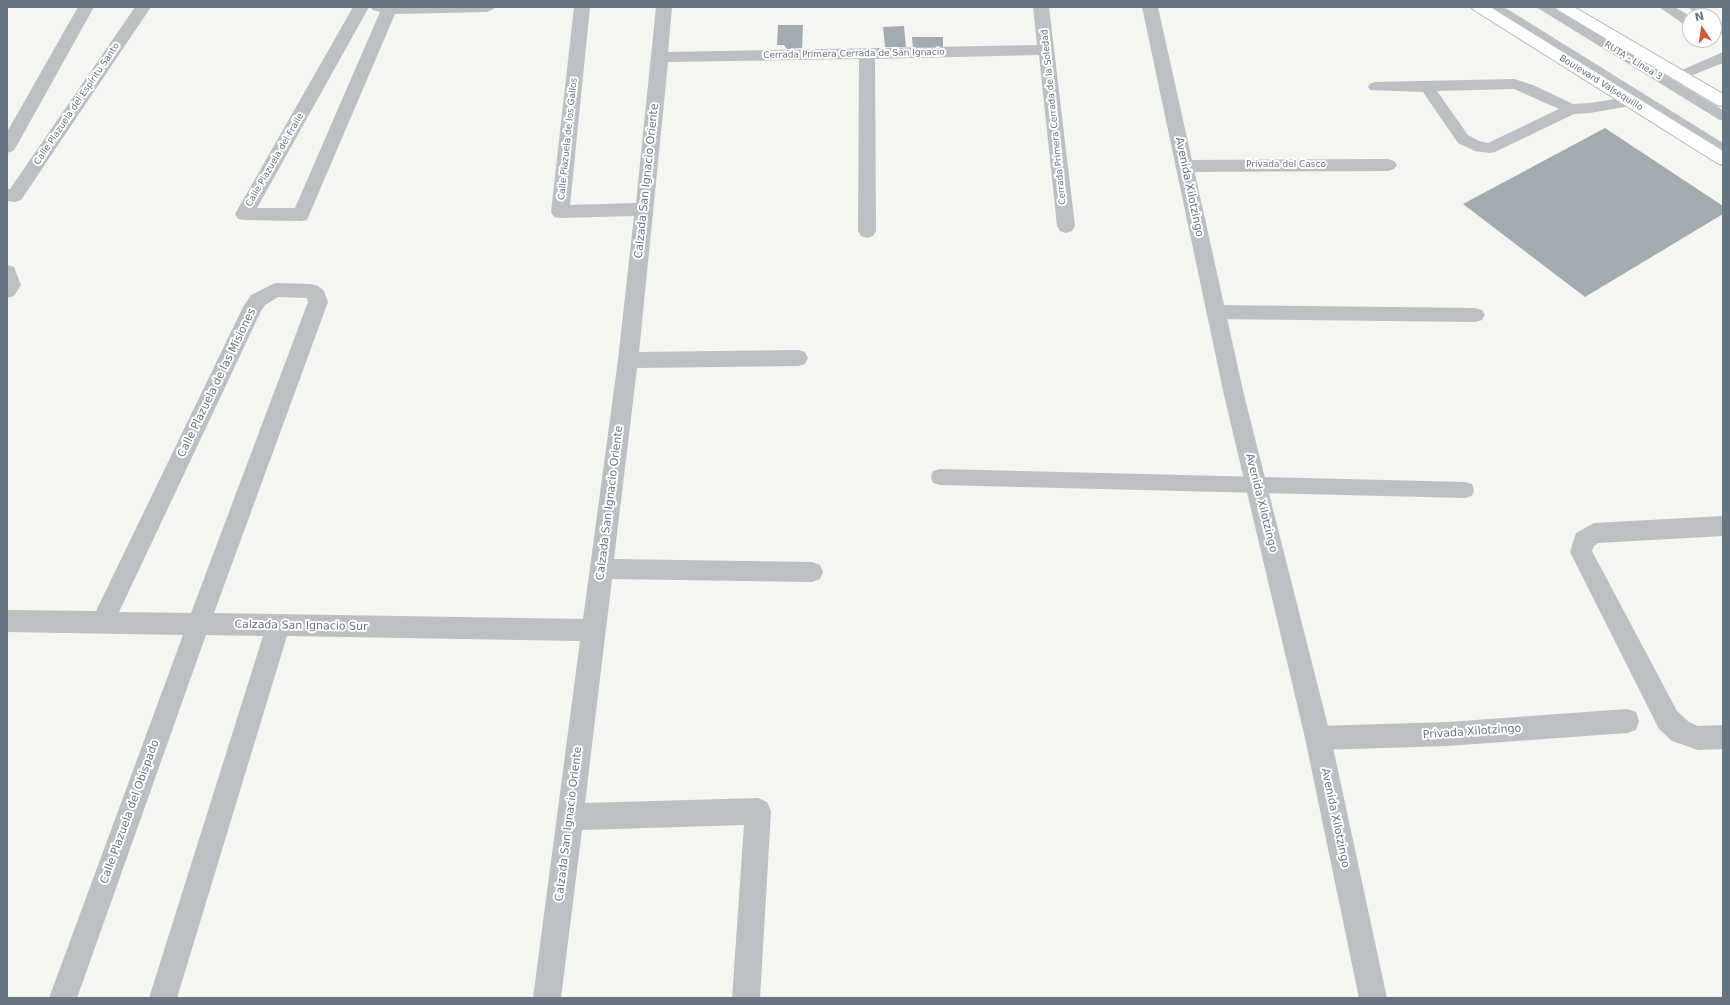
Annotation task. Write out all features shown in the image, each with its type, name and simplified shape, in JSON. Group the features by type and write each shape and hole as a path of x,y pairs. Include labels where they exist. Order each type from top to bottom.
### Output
{"main road":[{"name":"Boulevard Valsequillo","path":"1479,7 1723,159"},
{"path":"1563,7 1723,101"}],"street":[{"path":"7,147 86,7"},
{"name":"Calle Plazuela del Espíritu Santo","path":"7,195 15,196 143,7"},
{"name":"Calle Plazuela del Fraile","path":"361,7 244,214 301,215 383,8"},
{"path":"383,8 487,7"},
{"name":"Calle Plazuela de los Gallos","path":"582,7 560,212 645,209"},
{"name":"Calzada San Ignacio Oriente","path":"547,998 628,360 645,209 664,7"},
{"name":"Cerrada Primera Cerrada de la Soledad","path":"1041,7 1066,226"},
{"name":"Avenida Xilotzingo","path":"1150,7 1216,312 1318,738 1374,998"},
{"name":"Cerrada Primera Cerrada de San Ignacio","path":"660,56 867,54 1047,50"},
{"path":"867,54 867,231"},
{"name":"Privada del Casco","path":"1184,166 1388,165"},
{"path":"7,272 11,285 7,291"},
{"name":"Calle Plazuela de las Misiones","path":"102,623 253,307 258,300 275,290 310,291 317,296 318,302 198,625"},
{"path":"1216,312 1475,315"},
{"path":"628,360 798,358"},
{"path":"1723,526 1594,533 1584,540 1581,552 1668,720 1681,732 1698,738 1723,737"},
{"path":"602,570 812,572"},
{"name":"Calzada San Ignacio Sur","path":"7,621 594,630"},
{"name":"Calle Plazuela del Obispado","path":"63,998 198,625"},
{"path":"163,998 278,626"},
{"name":"Privada Xilotzingo","path":"1318,738 1448,734 1627,721"},
{"path":"570,817 758,811 746,998"}],"lane":[{"path":"1494,7 1723,150"},
{"name":"RUTA - Línea 3","path":"1543,7 1723,116"},
{"path":"1666,7 1682,17"},
{"path":"1680,76 1718,60 1723,56"},
{"path":"1375,87 1514,84 1528,88 1571,109"},
{"path":"1427,87 1463,140 1475,146 1490,148 1571,109 1590,108 1630,101"},
{"path":"940,477 1465,490"}],"building":[{"path":"778,25 803,25 802,48 787,49 784,45 777,45"},
{"path":"904,26 906,47 885,47 883,27"},
{"path":"912,37 943,37 943,49 913,49"},
{"path":"1605,128 1723,206 1723,214 1585,297 1463,204"}]}
